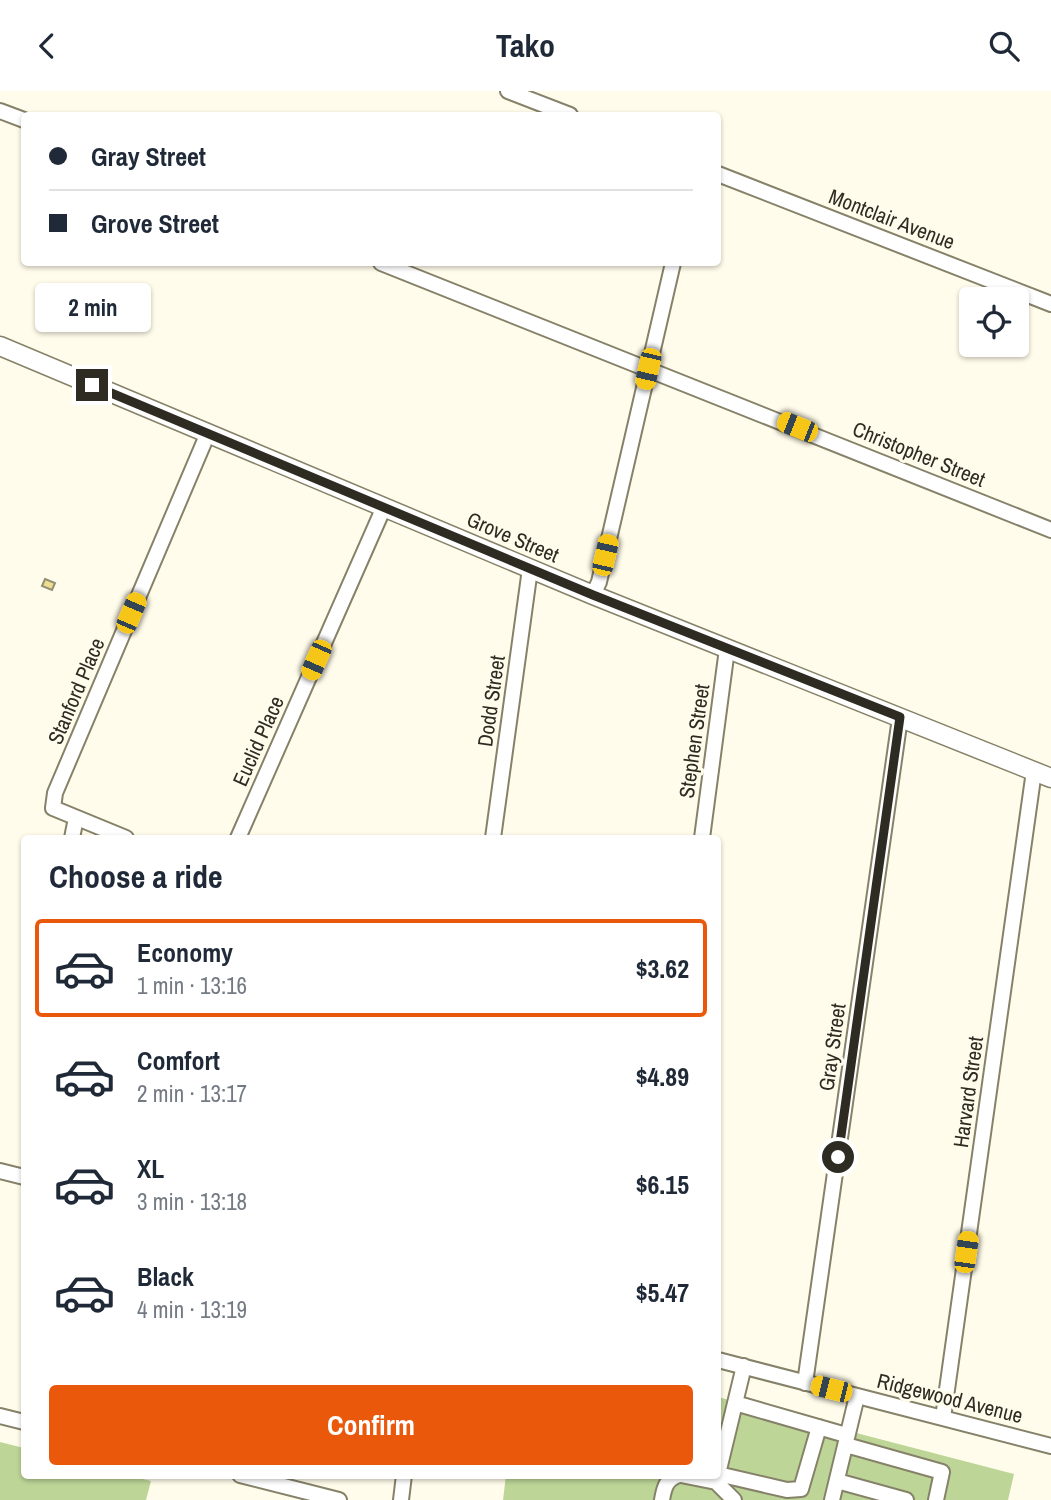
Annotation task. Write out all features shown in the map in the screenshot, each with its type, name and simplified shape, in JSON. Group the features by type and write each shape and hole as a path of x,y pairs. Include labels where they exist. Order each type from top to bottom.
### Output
{"main road":[{"name":"Grove Street","path":"0,346 593,595 1051,778"}],"street":[{"path":"508,91 562,112"},
{"path":"0,111 21,119"},
{"name":"Montclair Avenue","path":"721,175 1051,304"},
{"name":"Christopher Street","path":"390,266 1051,530"},
{"path":"593,595 599,582 672,266"},
{"name":"Stanford Place","path":"76,818 53,808 55,793 208,433"},
{"name":"Euclid Place","path":"239,835 384,507"},
{"name":"Dodd Street","path":"493,835 530,569"},
{"name":"Stephen Street","path":"702,835 727,649"},
{"name":"Gray Street","path":"805,1383 900,717"},
{"name":"Harvard Street","path":"943,1418 1034,771"},
{"path":"73,835 76,818 118,835"},
{"path":"0,1171 21,1172"},
{"name":"Ridgewood Avenue","path":"721,1361 1051,1446"},
{"path":"721,1461 744,1366"},
{"path":"832,1500 857,1396"},
{"path":"735,1403 818,1427 846,1440 943,1472 936,1500"},
{"path":"0,1416 21,1421"},
{"path":"721,1479 788,1490 801,1489 818,1427"},
{"path":"256,1479 339,1500"},
{"path":"401,1500 404,1479"},
{"path":"662,1500 664,1486 670,1479"},
{"path":"718,1479 734,1500"},
{"path":"836,1481 906,1500"}],"green space":[{"path":"721,1398 1014,1474 1008,1500 503,1500 506,1479 721,1479"},
{"path":"0,1442 21,1447 21,1479 151,1481 146,1500 0,1500"}],"building":[{"path":"45,579 55,583 52,590 42,586"}],"route":[{"path":"92,385 593,595 900,717 838,1157"}]}
